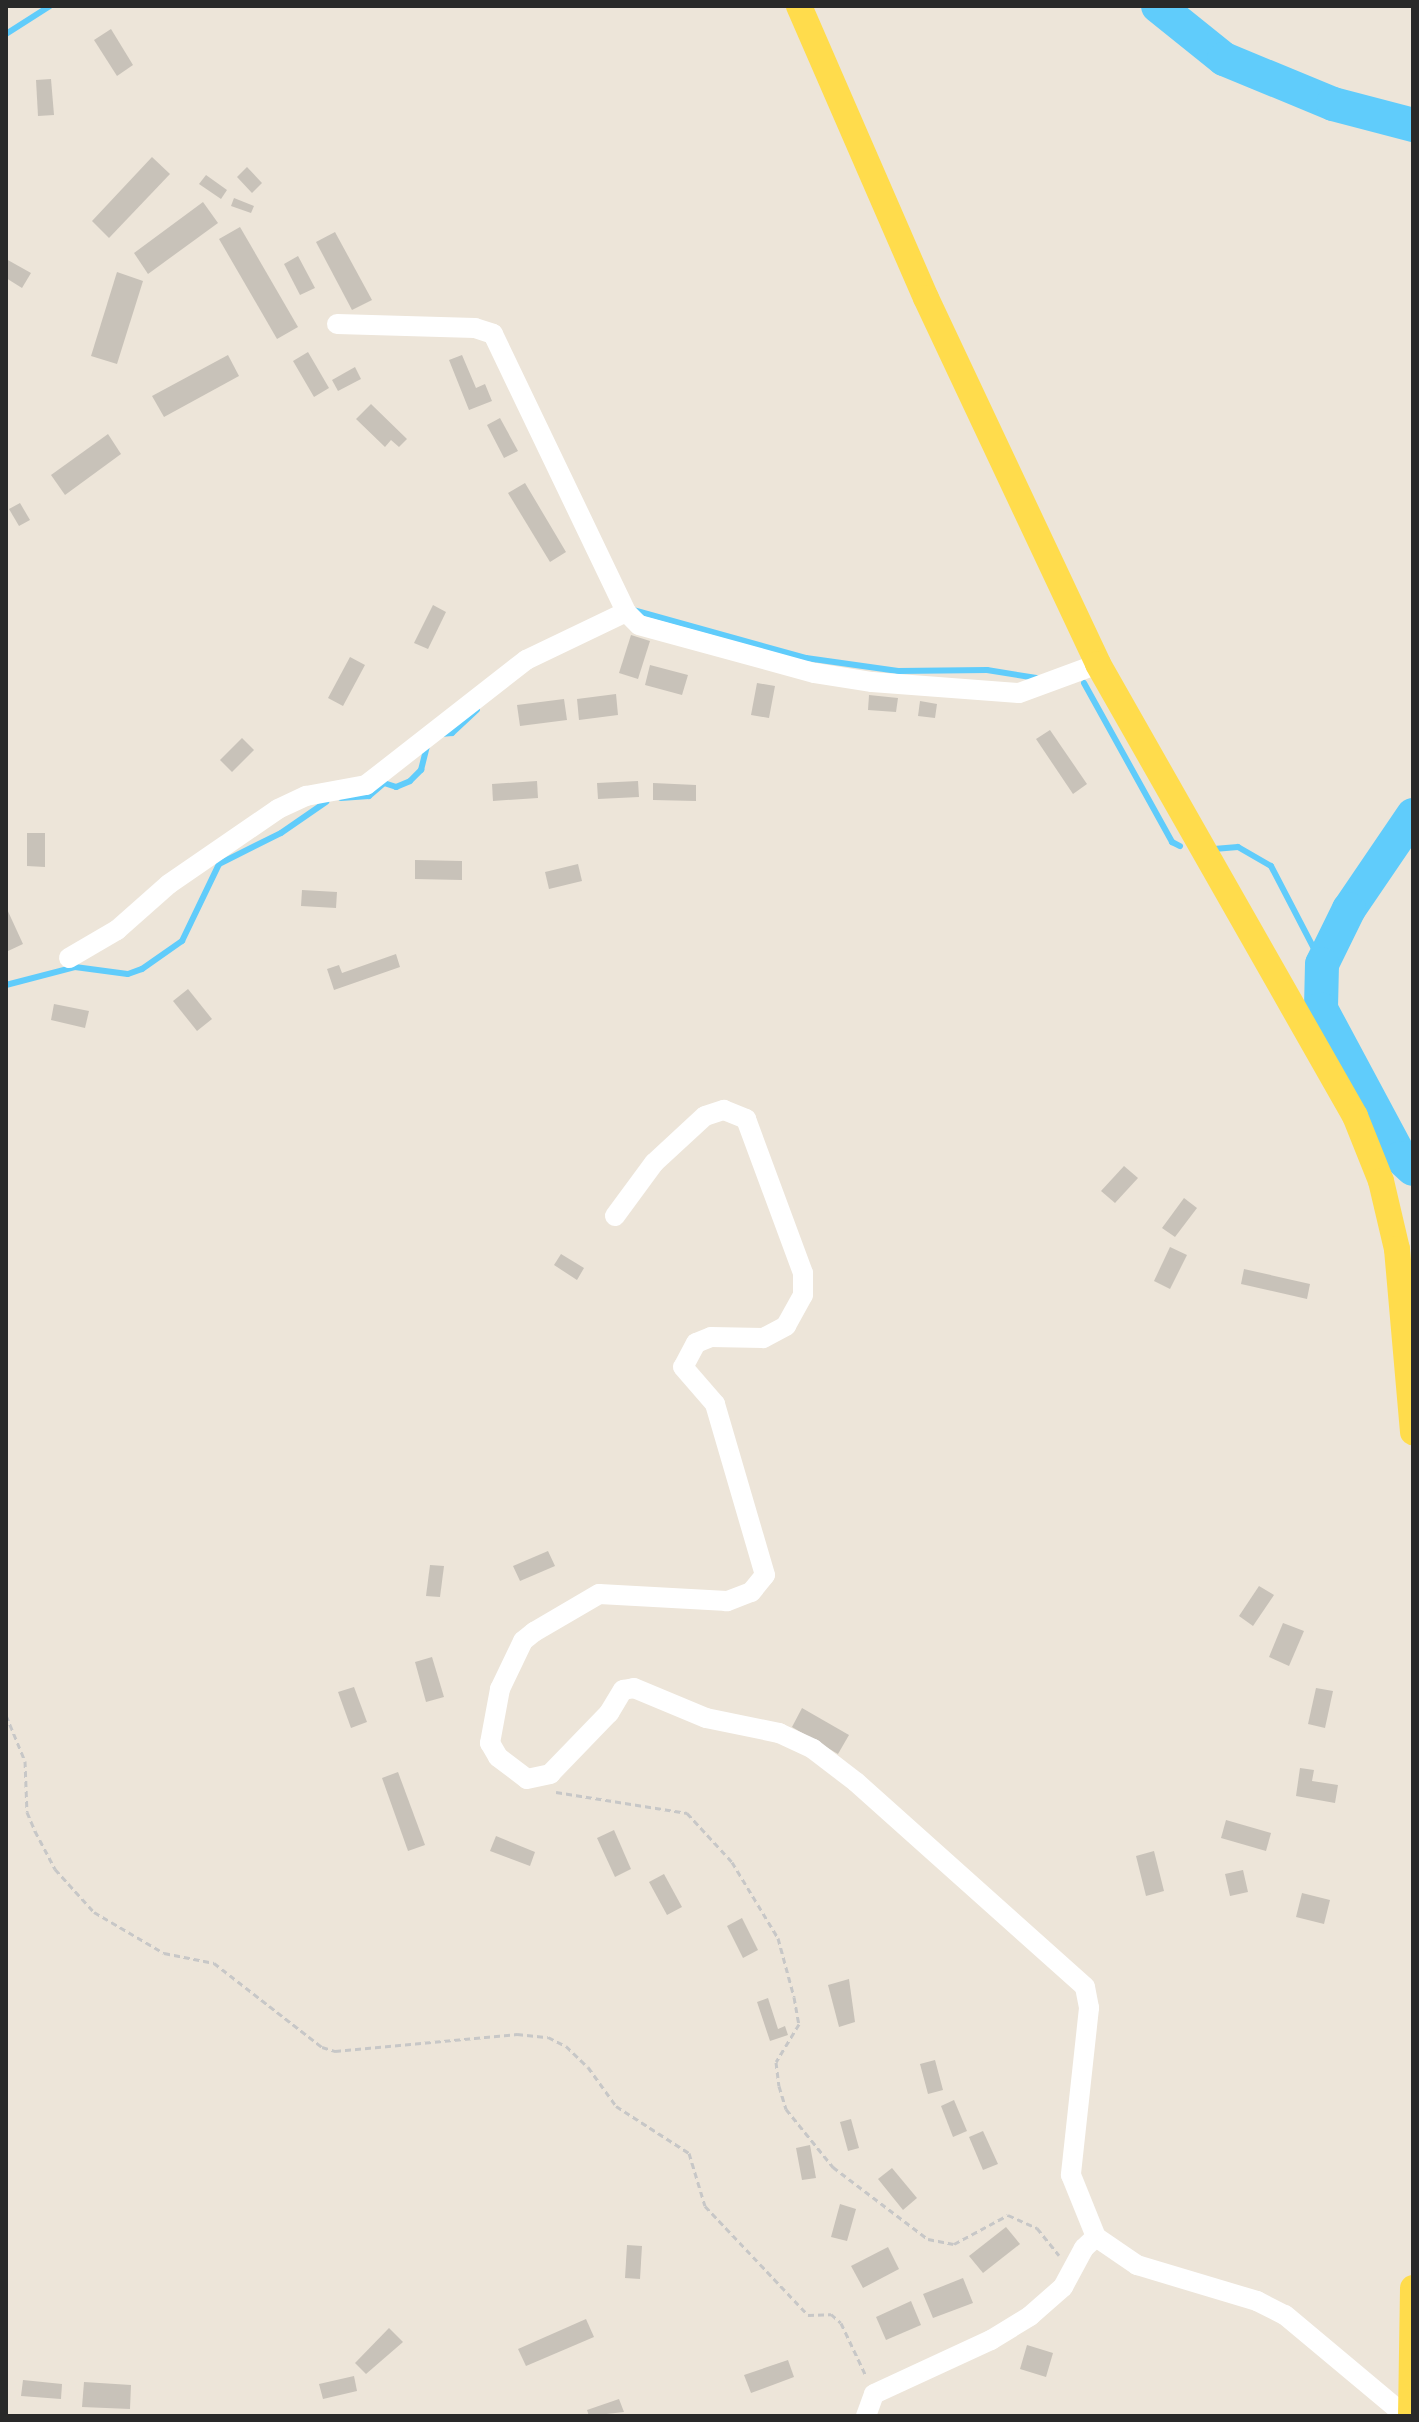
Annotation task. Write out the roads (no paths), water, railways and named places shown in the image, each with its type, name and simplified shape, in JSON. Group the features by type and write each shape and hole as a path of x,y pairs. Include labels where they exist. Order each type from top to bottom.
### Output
{"main road":[{"path":"799,6 926,298 1098,664 1355,1116 1381,1181 1397,1249 1413,1432"},
{"path":"1408,2416 1413,2288"}],"street":[{"path":"337,324 475,328 493,334 626,612 639,625 815,673 872,682 1019,693 1098,664"},
{"path":"69,958 117,930 169,884 278,809 306,796 366,785 526,660 626,612"},
{"path":"615,1216 654,1163 705,1116 724,1110 746,1119 803,1273 803,1295 786,1326 763,1338 711,1337 696,1343 683,1367 715,1404 765,1575 751,1592 727,1601 599,1594 523,1641 500,1689 490,1743 513,1773 527,1779 550,1774 609,1713 623,1690 634,1688 706,1718 794,1738 856,1782 1085,1987 1089,2008 1071,2175 1096,2237 1137,2265 1257,2301 1285,2315 1408,2416"},
{"path":"866,2416 874,2394 991,2340 1030,2316 1063,2287 1077,2261 1096,2237"}],"waterway":[{"path":"6,34 50,6"},
{"path":"1158,6 1224,59 1333,104 1413,125"},
{"path":"633,610 806,658 898,671 987,670 1036,678"},
{"path":"1084,683 1172,842 1180,846"},
{"path":"441,734 452,733 477,710"},
{"path":"341,798 369,796 384,783 396,787 410,781 421,770 427,746"},
{"path":"6,985 75,967 128,974 142,969 182,941 219,864 281,833 326,802"},
{"path":"1413,815 1349,909 1322,964 1321,1009 1401,1158 1413,1169"},
{"path":"1214,849 1238,847 1271,866 1322,964"}]}
